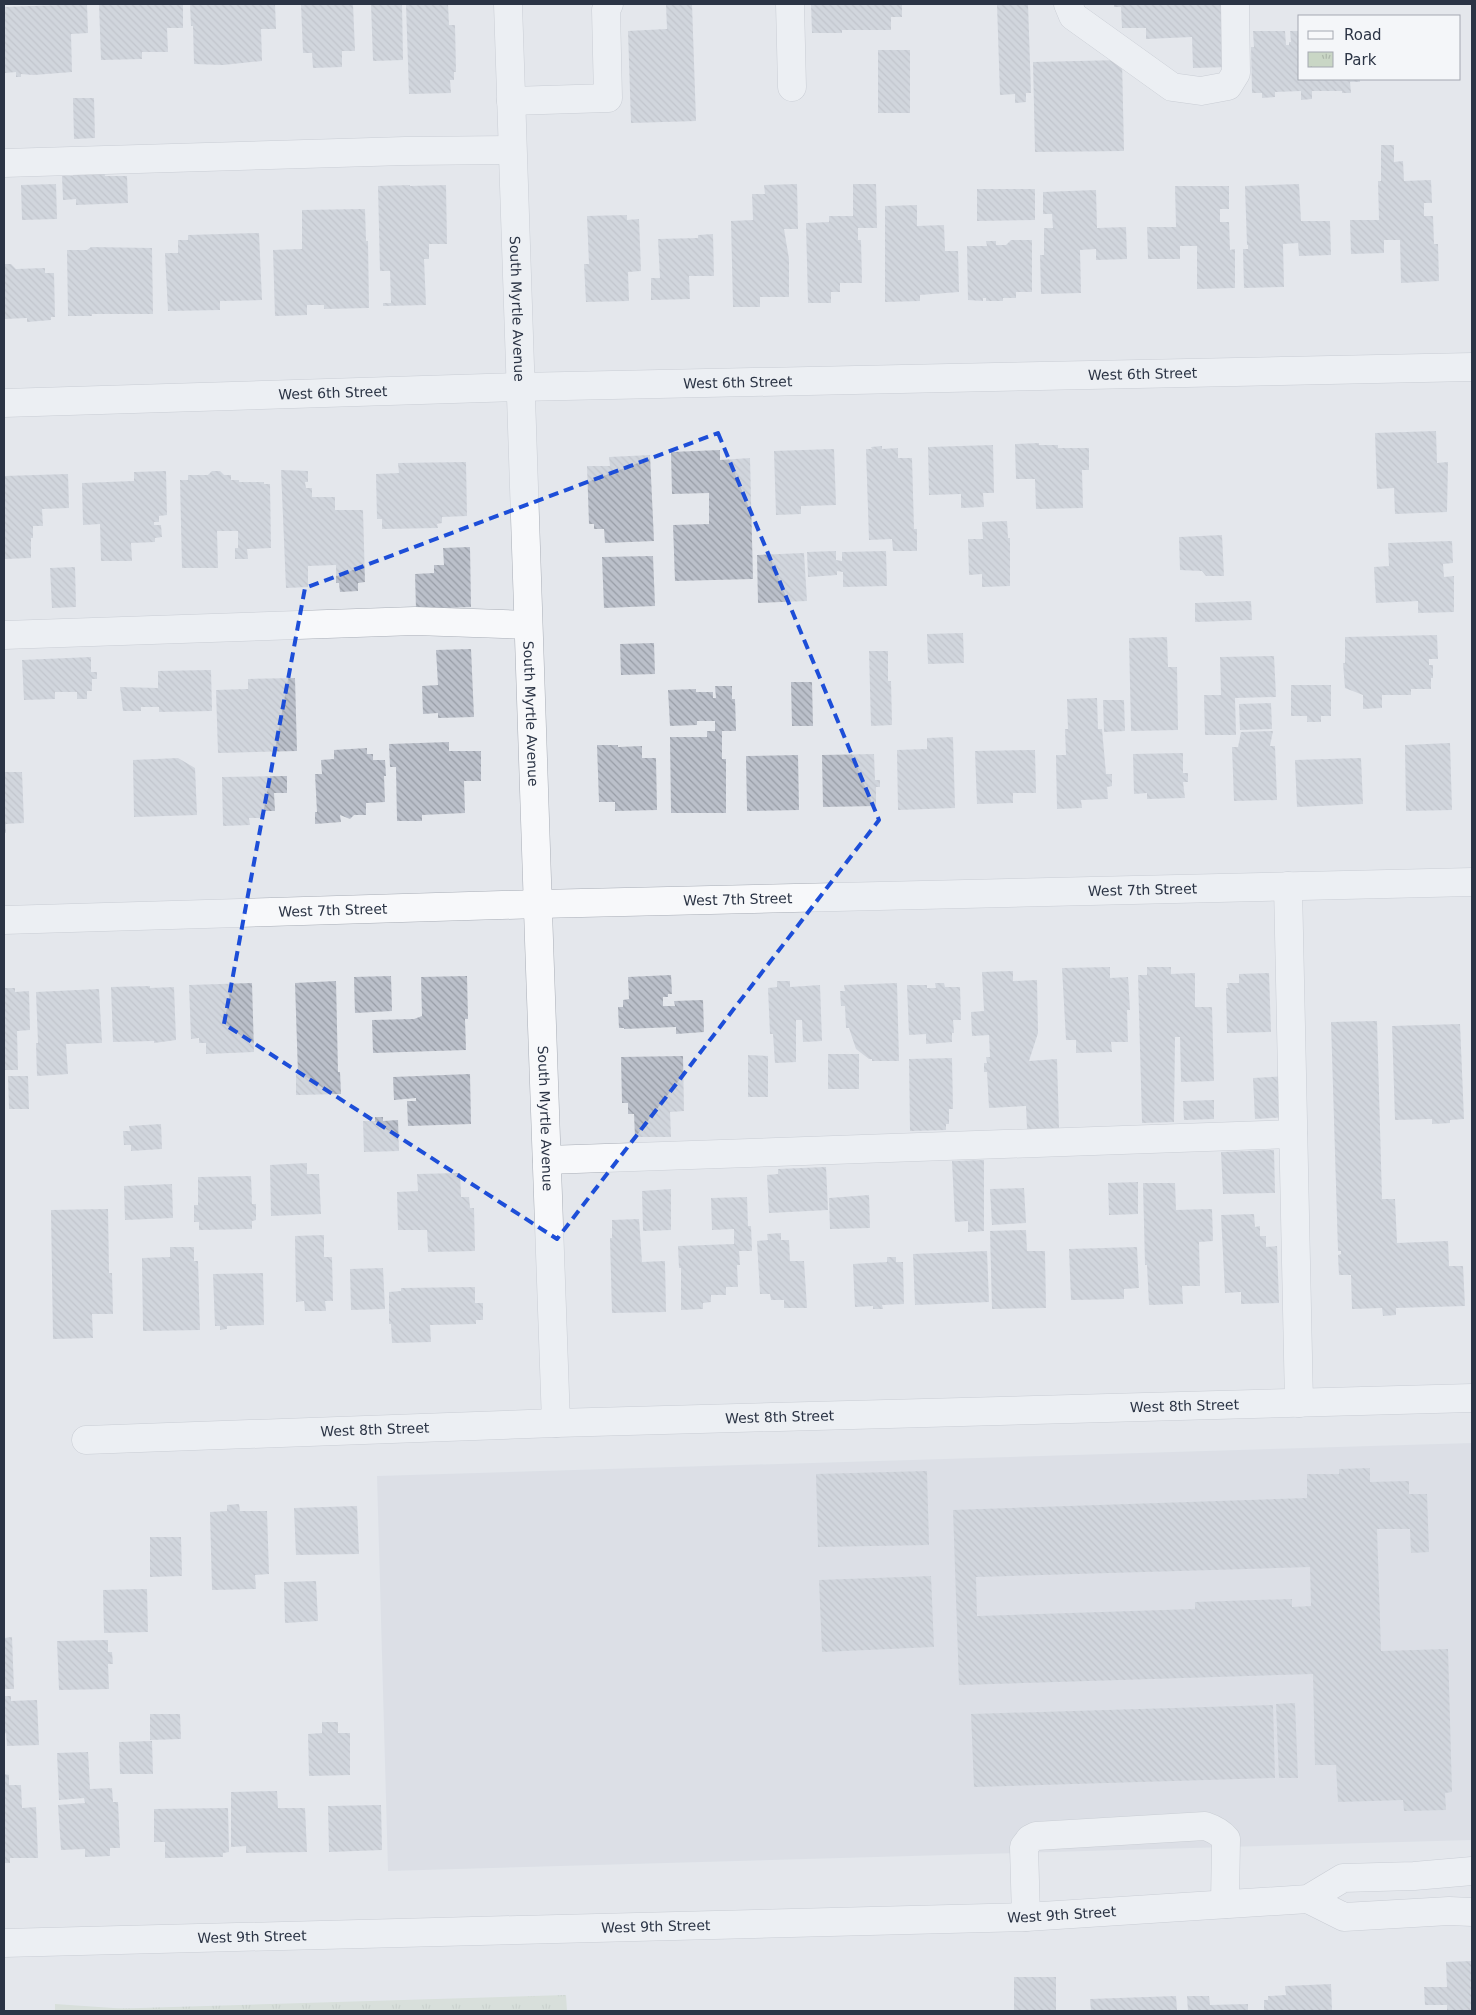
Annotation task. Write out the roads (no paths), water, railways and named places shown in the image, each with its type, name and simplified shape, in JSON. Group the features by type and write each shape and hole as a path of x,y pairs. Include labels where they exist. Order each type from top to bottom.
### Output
{"street":[{"name":"South Myrtle Avenue","path":"508,4 518,387 539,904 556,1423"},
{"path":"790,4 792,87"},
{"path":"1070,10 1172,88 1201,91 1228,86 1236,73 1235,4"},
{"path":"510,101 608,98 608,7"},
{"path":"4,163 405,151 512,150"},
{"name":"West 6th Street","path":"4,403 518,387 1472,367"},
{"path":"4,635 416,621 528,625"},
{"name":"West 7th Street","path":"4,920 539,904 1472,882"},
{"path":"1288,886 1299,1403"},
{"path":"547,1160 1293,1134"},
{"name":"West 8th Street","path":"86,1440 556,1423 1472,1398"},
{"path":"1026,1917 1024,1846 1030,1839 1036,1836 1205,1826 1214,1829 1221,1832 1226,1839 1225,1904"},
{"name":"West 9th Street","path":"4,1943 1026,1917 1308,1899 1343,1878 1414,1876 1472,1871"},
{"path":"1308,1899 1344,1917 1450,1911 1472,1912"}]}
